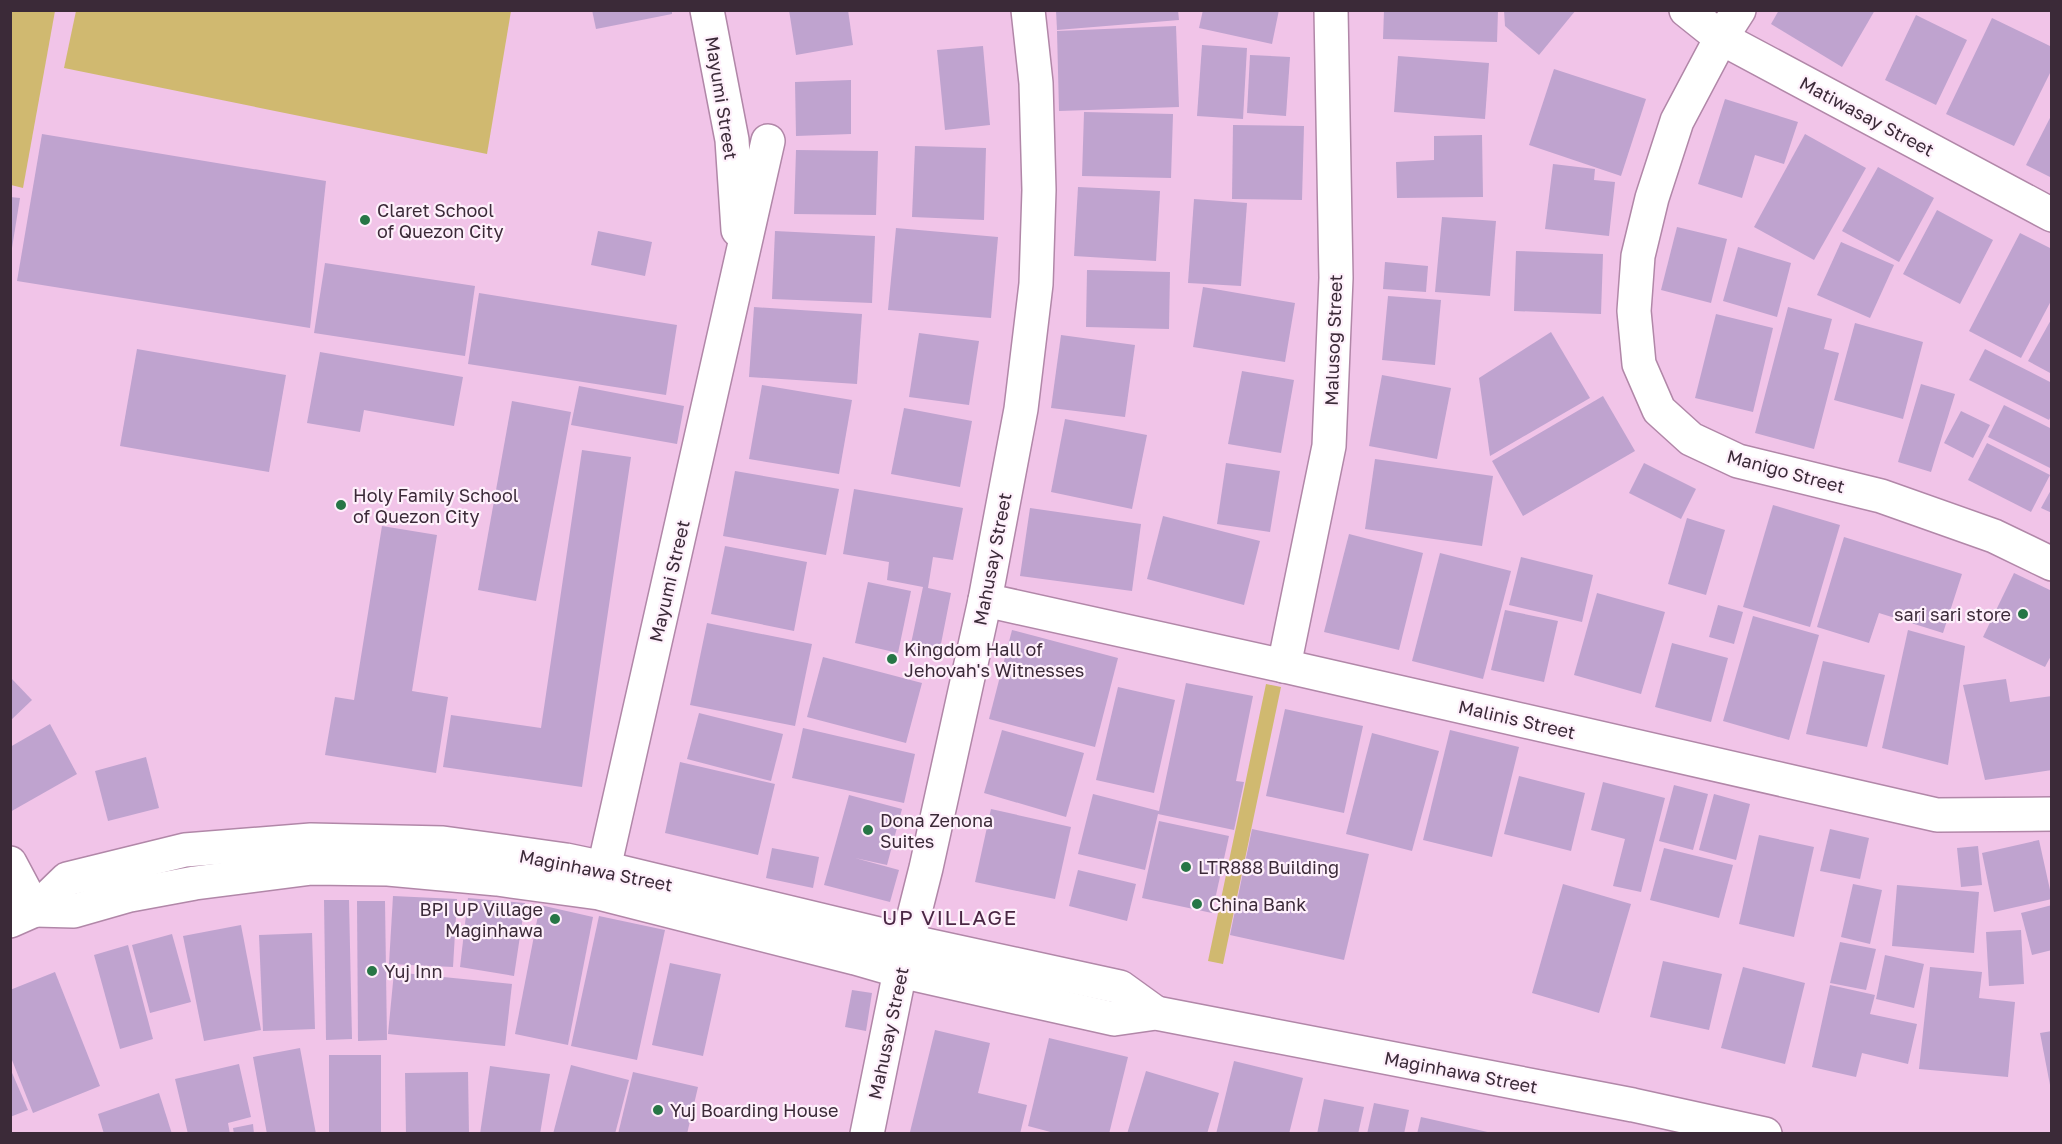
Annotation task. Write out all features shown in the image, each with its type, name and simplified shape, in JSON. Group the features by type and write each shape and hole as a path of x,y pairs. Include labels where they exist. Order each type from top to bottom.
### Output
{"street":[{"name":"Mayumi Street","path":"604,868 703,429 732,302 735,291 768,141 729,337 734,294 737,262 739,252 732,140 707,10"},
{"name":"Mahusay Street","path":"867,1134 904,956 926,868 985,600 1021,409 1035,284 1039,190 1039,136 1029,10"},
{"name":"Malusog Street","path":"1284,666 1329,446 1336,278 1331,10"},
{"name":"Matiwasay Street","path":"1686,10 1721,38 2052,215"},
{"name":"Manigo Street","path":"1739,10 1721,38 1677,121 1652,198 1638,256 1634,311 1639,364 1659,410 1691,439 1738,461 1881,496 1994,536 2052,564"},
{"name":"Malinis Street","path":"985,600 1937,814 2052,814"},
{"name":"Maginhawa Street","path":"23,916 67,879 185,850 311,840 443,843 566,860 604,868 1114,1018 1156,1013 1630,1119 1765,1134"},
{"path":"10,863 23,916"},
{"name":"Maginhawa Street","path":"23,916 74,912 141,893 195,883 312,868 388,869 497,879 599,893 855,958 904,956"}],"shaded area":[{"path":"10,11 55,11 23,188 11,185"},
{"path":"76,11 511,11 487,154 64,68"},
{"path":"1266,684 1281,687 1223,964 1208,961"}],"building":[{"path":"592,10 672,10 672,14 596,29"},
{"path":"789,10 848,10 853,45 796,55"},
{"path":"1056,10 1178,10 1179,20 1057,30"},
{"path":"1203,10 1279,10 1272,44 1199,28"},
{"path":"1384,10 1498,10 1497,42 1383,39"},
{"path":"1504,10 1576,10 1539,55 1505,26"},
{"path":"1779,10 1875,10 1842,67 1771,24"},
{"path":"1916,15 1967,40 1936,105 1885,80"},
{"path":"1992,18 2052,47 2052,69 2014,146 1946,114"},
{"path":"1176,26 1179,107 1059,111 1057,31"},
{"path":"1202,45 1247,48 1243,119 1197,116"},
{"path":"983,46 990,125 945,130 937,50"},
{"path":"1250,55 1290,57 1286,116 1247,113"},
{"path":"1398,56 1489,63 1485,119 1394,112"},
{"path":"1554,69 1646,99 1621,176 1529,145"},
{"path":"851,80 851,134 796,136 795,82"},
{"path":"1725,99 1798,122 1784,164 1755,155 1742,198 1698,184"},
{"path":"1084,112 1173,114 1171,178 1082,176"},
{"path":"2052,114 2052,178 2026,165"},
{"path":"1233,125 1304,126 1302,200 1232,199"},
{"path":"42,134 326,181 310,328 17,281"},
{"path":"1805,134 1866,168 1814,260 1754,227"},
{"path":"1482,135 1483,197 1397,198 1396,162 1434,160 1434,136"},
{"path":"915,146 986,148 984,220 912,217"},
{"path":"796,150 878,151 876,215 794,214"},
{"path":"1553,164 1595,169 1594,180 1615,182 1609,236 1545,229"},
{"path":"1878,167 1934,198 1899,262 1842,231"},
{"path":"1078,187 1160,191 1156,261 1074,256"},
{"path":"10,197 20,198 12,248 10,248"},
{"path":"1194,199 1247,203 1241,286 1188,283"},
{"path":"1937,210 1993,240 1960,304 1903,274"},
{"path":"1442,217 1496,221 1490,296 1435,292"},
{"path":"1677,227 1727,239 1711,303 1661,290"},
{"path":"896,228 998,237 991,318 888,310"},
{"path":"598,231 652,242 645,276 591,265"},
{"path":"775,231 875,236 872,303 772,299"},
{"path":"2020,233 2052,249 2052,299 2021,358 1969,331"},
{"path":"1841,242 1894,265 1870,318 1817,295"},
{"path":"1738,247 1791,263 1777,317 1723,301"},
{"path":"1516,251 1603,254 1601,314 1514,311"},
{"path":"1385,262 1428,266 1426,292 1383,289"},
{"path":"325,263 475,286 465,356 314,333"},
{"path":"1087,270 1170,272 1169,329 1086,327"},
{"path":"1203,287 1295,303 1285,362 1193,347"},
{"path":"479,293 677,325 666,395 468,364"},
{"path":"1388,296 1441,300 1435,365 1382,360"},
{"path":"754,307 862,314 857,384 749,377"},
{"path":"1788,307 1832,319 1824,349 1839,353 1814,449 1755,433"},
{"path":"1716,314 1773,328 1753,412 1695,398"},
{"path":"2052,318 2052,374 2028,361"},
{"path":"1855,323 1923,342 1903,419 1834,400"},
{"path":"1551,332 1590,398 1490,456 1479,378"},
{"path":"919,333 979,341 969,405 909,397"},
{"path":"1061,335 1135,345 1125,417 1051,408"},
{"path":"137,349 286,375 269,472 120,446"},
{"path":"1985,349 2052,383 2052,414 2049,420 1969,380"},
{"path":"320,352 463,377 454,426 364,410 360,432 307,423"},
{"path":"1242,371 1294,380 1281,453 1228,444"},
{"path":"1382,375 1451,388 1437,459 1369,446"},
{"path":"1921,384 1955,394 1931,472 1898,462"},
{"path":"762,385 852,400 839,474 749,459"},
{"path":"579,386 684,406 677,444 571,425"},
{"path":"1603,396 1635,451 1523,516 1492,461"},
{"path":"512,401 571,412 536,601 478,590"},
{"path":"2004,405 2052,429 2052,469 1988,437"},
{"path":"904,408 972,421 960,487 891,474"},
{"path":"1961,411 1990,425 1973,458 1944,443"},
{"path":"1065,419 1147,435 1132,509 1051,492"},
{"path":"1987,443 2050,475 2031,512 1968,480"},
{"path":"582,450 631,457 582,787 443,767 451,715 541,728"},
{"path":"1375,459 1493,476 1482,546 1365,529"},
{"path":"1226,463 1280,471 1270,532 1217,524"},
{"path":"1644,463 1696,489 1681,519 1629,493"},
{"path":"735,471 839,489 826,555 723,536"},
{"path":"2052,488 2052,513 2041,508"},
{"path":"854,489 963,508 953,560 933,557 928,588 951,593 938,659 909,653 923,587 887,580 889,562 843,554"},
{"path":"1773,505 1840,525 1810,627 1743,607"},
{"path":"1030,508 1141,524 1132,591 1020,576"},
{"path":"1163,516 1260,541 1244,605 1147,579"},
{"path":"1687,518 1725,530 1706,595 1668,584"},
{"path":"382,526 437,535 412,691 448,697 436,773 325,755 335,697 354,700"},
{"path":"1349,534 1423,553 1399,650 1324,632"},
{"path":"1844,537 1962,574 1943,633 1879,613 1869,643 1817,627"},
{"path":"725,546 807,562 794,631 711,614"},
{"path":"1440,553 1511,571 1483,679 1412,661"},
{"path":"1521,557 1593,575 1582,622 1509,605"},
{"name":"sari sari store","path":"2014,573 2052,591 2052,654 2045,667 1983,637"},
{"path":"868,582 911,591 898,653 855,643"},
{"path":"1597,593 1665,612 1641,694 1574,675"},
{"path":"1718,605 1743,612 1734,644 1709,637"},
{"path":"1505,610 1558,621 1544,682 1491,670"},
{"path":"1753,616 1819,635 1789,740 1723,721"},
{"path":"707,623 812,644 795,726 690,705"},
{"path":"1012,630 1118,658 1095,747 989,719"},
{"path":"1908,630 1965,646 1948,765 1882,748"},
{"path":"1672,643 1728,658 1711,722 1655,707"},
{"path":"823,657 922,683 906,743 807,717"},
{"path":"1823,661 1885,675 1867,747 1806,734"},
{"path":"10,677 32,700 10,721"},
{"path":"2006,679 2010,702 2052,696 2052,770 1985,780 1963,685"},
{"path":"1186,683 1253,696 1236,781 1244,782 1234,830 1158,814 1145,870 1078,854 1093,794 1159,811"},
{"path":"1118,687 1175,700 1154,793 1096,780"},
{"path":"1285,709 1363,726 1344,813 1266,796"},
{"path":"699,713 783,734 771,781 687,759"},
{"path":"50,724 77,774 10,812 10,747"},
{"path":"803,728 915,754 904,803 792,778"},
{"path":"1002,730 1084,753 1066,817 984,793"},
{"path":"1450,730 1519,747 1492,857 1423,840"},
{"path":"1372,733 1439,751 1412,851 1346,834"},
{"path":"146,757 159,808 108,821 95,771"},
{"path":"680,762 775,784 758,855 665,833"},
{"path":"1519,776 1585,793 1571,851 1504,834"},
{"path":"1603,782 1665,798 1641,892 1613,886 1625,839 1591,830"},
{"path":"1674,785 1708,794 1693,850 1659,841"},
{"path":"1714,794 1750,804 1736,860 1699,850"},
{"path":"849,795 902,809 887,865 855,858 899,870 890,902 824,885"},
{"path":"991,809 1071,827 1055,899 975,882"},
{"name":"LTR888 Building","path":"1159,821 1229,836 1212,913 1142,898"},
{"path":"1252,829 1369,854 1344,960 1230,935"},
{"path":"1830,829 1869,838 1860,879 1820,871"},
{"path":"1759,835 1814,847 1794,937 1739,924"},
{"path":"2039,840 2052,899 1994,912 1982,853"},
{"path":"1978,846 1982,885 1961,887 1957,848"},
{"path":"772,848 819,857 813,888 766,878"},
{"path":"1664,848 1733,865 1719,918 1650,900"},
{"path":"1078,870 1136,884 1127,921 1069,906"},
{"path":"1563,884 1631,904 1599,1013 1532,993"},
{"path":"1853,884 1882,890 1870,944 1841,937"},
{"path":"1897,885 1979,892 1974,953 1892,946"},
{"path":"393,896 457,899 453,967 389,964"},
{"path":"468,898 525,903 514,976 460,967"},
{"path":"324,900 349,900 352,1039 326,1040"},
{"name":"Yuj Inn","path":"357,901 385,901 387,1040 358,1041"},
{"path":"540,905 593,917 568,1045 515,1034"},
{"path":"2052,905 2052,950 2032,955 2021,913"},
{"path":"599,916 665,930 637,1060 571,1046"},
{"path":"241,925 261,1030 204,1041 183,936"},
{"path":"2021,930 2024,984 1989,986 1986,932"},
{"path":"312,933 315,1029 263,1031 259,935"},
{"path":"172,934 191,1002 150,1013 132,945"},
{"path":"1840,942 1876,949 1866,990 1830,983"},
{"path":"128,945 153,1039 120,1049 94,955"},
{"path":"1885,955 1924,964 1914,1008 1876,999"},
{"path":"1663,961 1722,974 1709,1030 1650,1017"},
{"path":"670,963 721,974 703,1056 652,1045"},
{"path":"1743,967 1805,983 1785,1064 1721,1048"},
{"path":"1930,967 1982,972 1979,998 2015,1002 2008,1077 1919,1069"},
{"path":"55,972 100,1086 33,1113 10,1055 10,990"},
{"path":"394,972 512,984 505,1046 388,1034"},
{"path":"1830,985 1875,995 1870,1014 1917,1024 1908,1064 1862,1053 1856,1077 1812,1067"},
{"path":"852,990 872,993 866,1031 845,1027"},
{"path":"935,1030 990,1043 978,1093 1027,1105 1020,1134 910,1132"},
{"path":"2052,1031 2052,1085 2050,1085 2040,1033"},
{"path":"1049,1038 1128,1057 1109,1134 1058,1134 1028,1126"},
{"path":"300,1048 316,1134 267,1134 253,1057"},
{"path":"329,1055 381,1055 381,1134 329,1134"},
{"path":"1234,1061 1303,1078 1289,1134 1216,1134"},
{"path":"239,1064 251,1117 228,1123 230,1134 188,1134 175,1079"},
{"path":"571,1065 629,1080 615,1134 553,1134"},
{"path":"490,1066 550,1074 540,1134 480,1134"},
{"path":"10,1068 28,1110 10,1117"},
{"path":"1146,1071 1219,1093 1207,1134 1127,1134"},
{"path":"468,1072 469,1134 406,1134 405,1073"},
{"name":"Yuj Boarding House","path":"633,1072 698,1087 687,1134 618,1134"},
{"path":"159,1093 172,1134 104,1134 98,1114"},
{"path":"1324,1099 1364,1107 1358,1134 1317,1134"},
{"path":"1374,1103 1409,1110 1404,1134 1367,1134"},
{"path":"1421,1117 1492,1133 1492,1134 1417,1134"},
{"path":"253,1124 254,1134 234,1134 233,1128"}],"place":[{"name":"Claret School of Quezon City","path":"365,220"},
{"name":"Holy Family School of Quezon City","path":"341,505"},
{"name":"sari sari store","path":"2023,614"},
{"name":"Kingdom Hall of Jehovah's Witnesses","path":"892,659"},
{"name":"Dona Zenona Suites","path":"868,830"},
{"name":"LTR888 Building","path":"1186,867"},
{"name":"China Bank","path":"1197,904"},
{"name":"BPI UP Village Maginhawa","path":"555,919"},
{"name":"Yuj Inn","path":"372,971"},
{"name":"Yuj Boarding House","path":"658,1110"}],"district":[{"name":"UP VILLAGE","path":"950,917"}]}
